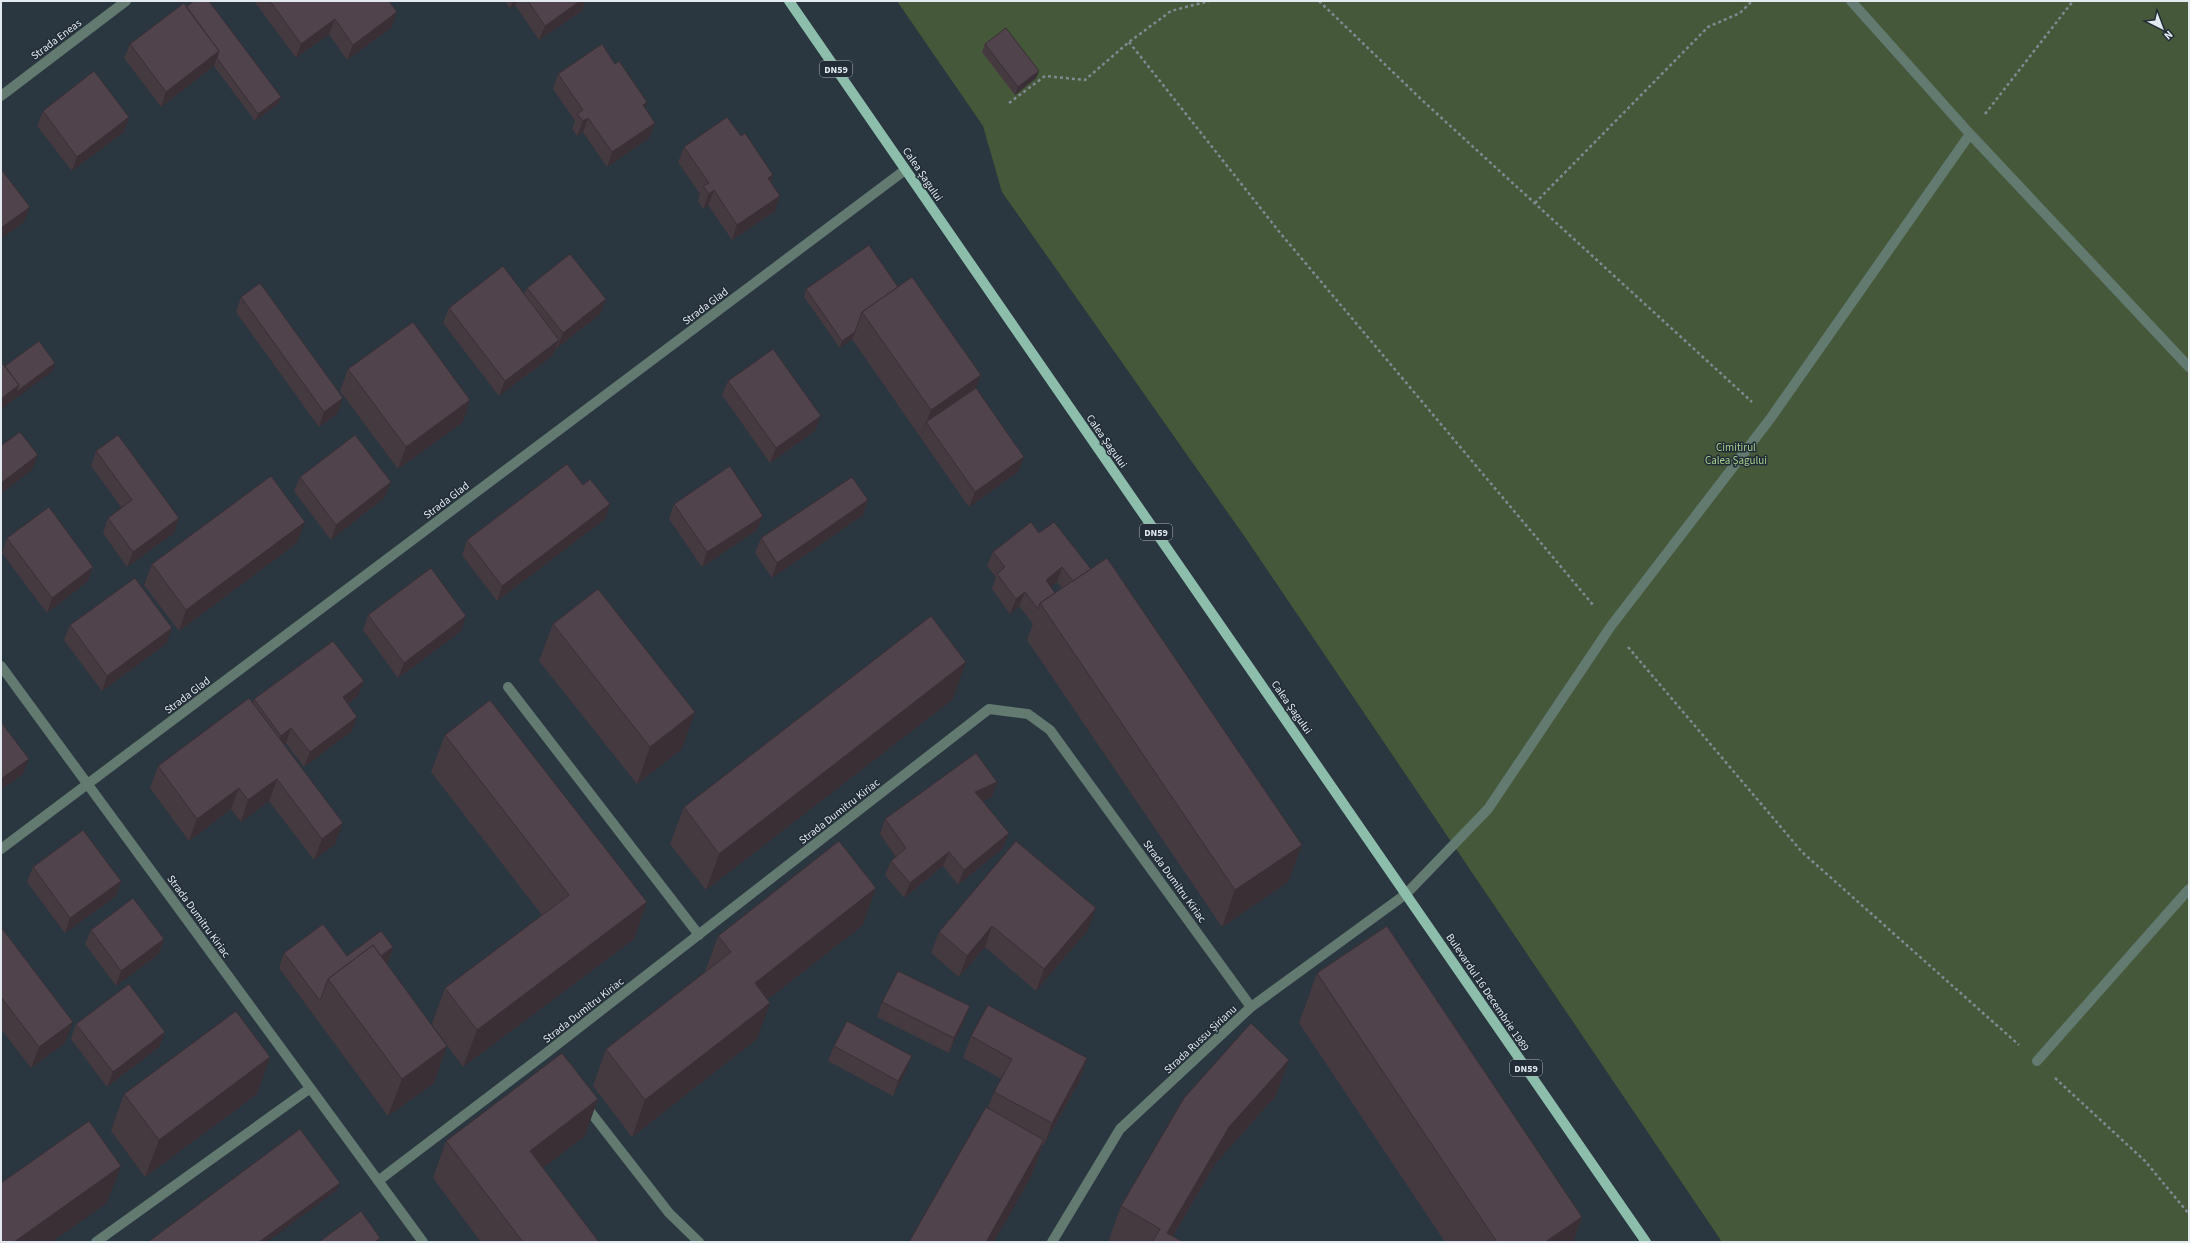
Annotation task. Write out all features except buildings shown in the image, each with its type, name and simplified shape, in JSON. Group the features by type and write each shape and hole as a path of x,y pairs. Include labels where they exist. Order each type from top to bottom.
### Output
{"main road":[{"name":"Calea Șagului","path":"789,1 1406,894"},
{"name":"Bulevardul 16 Decembrie 1989","path":"1406,894 1646,1242"}],"street":[{"name":"Strada Eneas","path":"1,96 126,1"},
{"path":"1851,1 1970,134 2189,367"},
{"name":"Strada Russu Șirianu","path":"1052,1242 1120,1129 1251,1007 1406,894 1488,809 1611,626 1770,419 1970,134"},
{"name":"Strada Glad","path":"1,849 905,170"},
{"name":"Strada Dumitru Kiriac","path":"1,666 423,1242"},
{"path":"508,687 699,935"},
{"name":"Strada Dumitru Kiriac","path":"378,1181 548,1057 699,935 989,709 1028,714 1050,730 1251,1007"},
{"path":"2037,1062 2189,888"},
{"path":"96,1242 310,1089"},
{"path":"579,1097 669,1212 699,1242"}],"path":[{"path":"1009,104 1045,76 1085,80 1128,42 1171,12 1209,1"},
{"path":"1319,1 1423,101 1770,419"},
{"path":"1536,203 1708,27 1740,13 1752,1"},
{"path":"1970,134 2073,1"},
{"path":"1128,42 1281,234 1802,852 2037,1062 2145,1161 2189,1214"}],"green space":[{"name":"Cimitirul Calea Șagului","path":"897,1 2189,1 2189,1242 1722,1242 1247,540 1002,192 983,126"}]}
